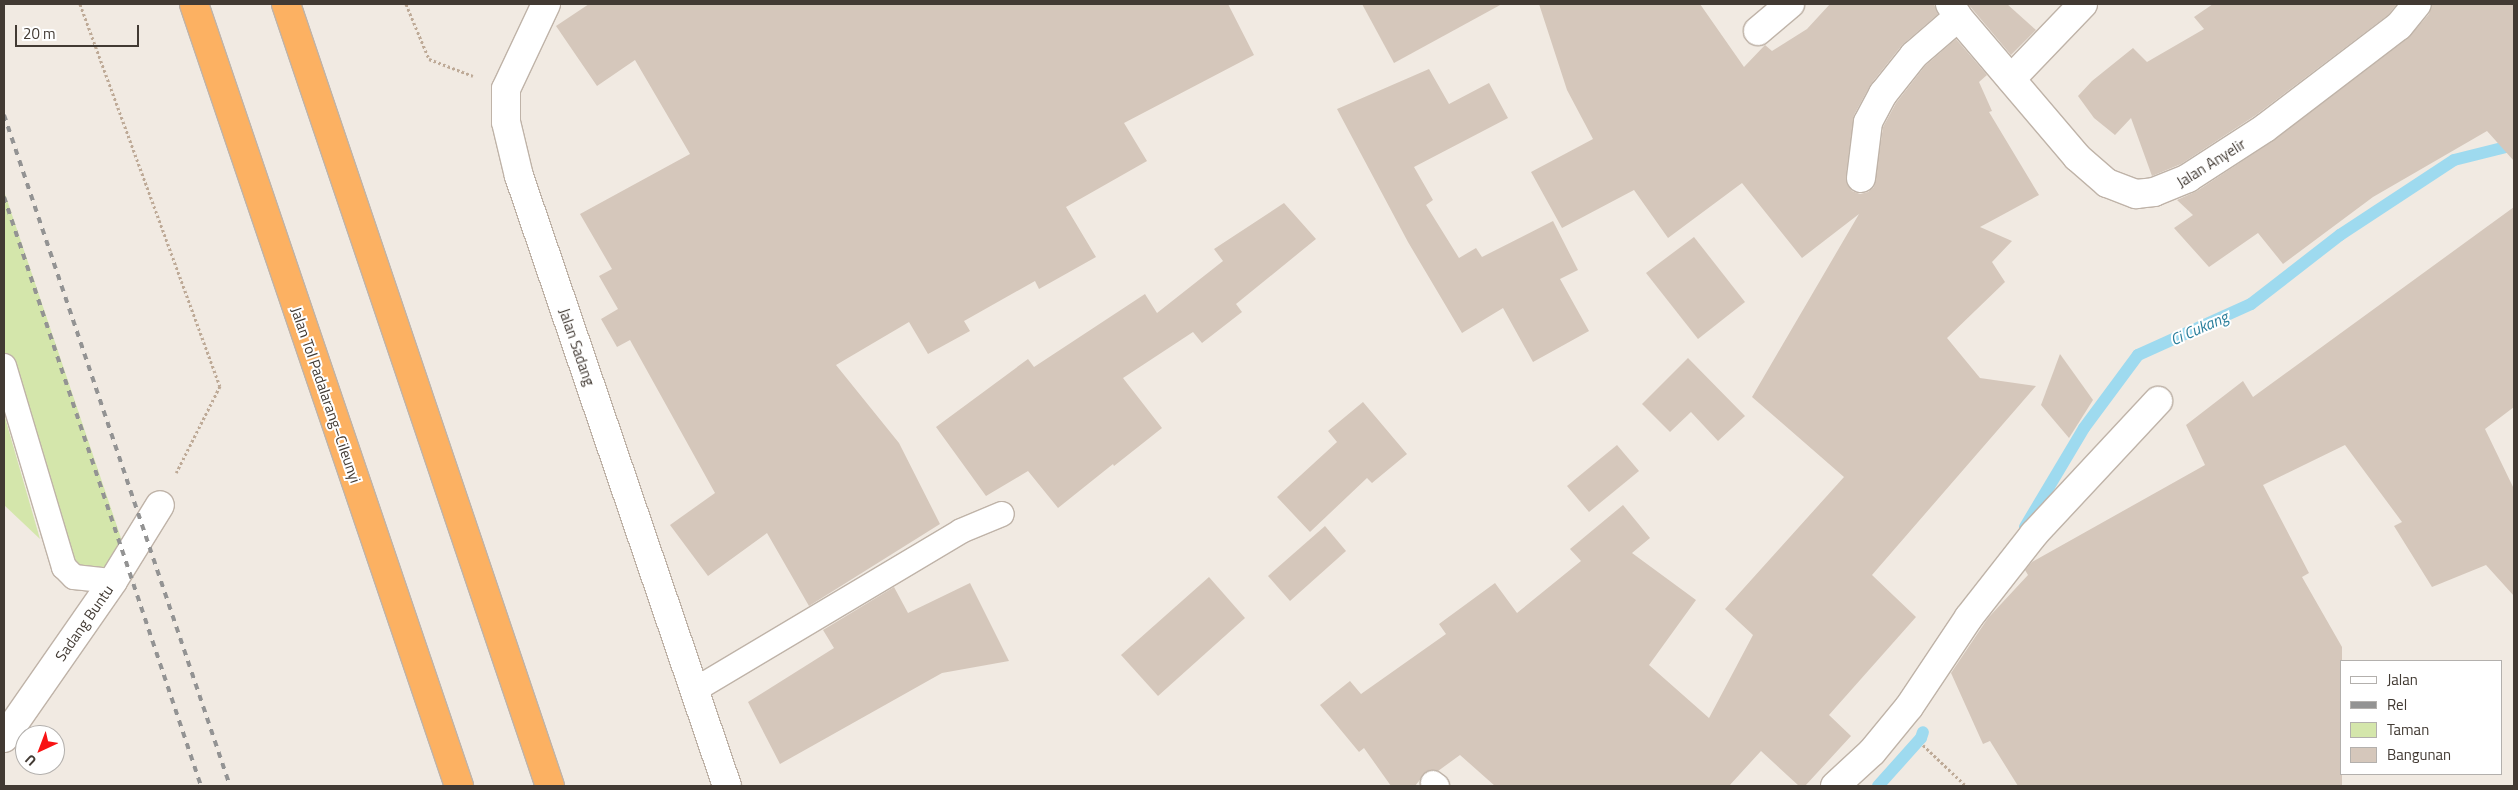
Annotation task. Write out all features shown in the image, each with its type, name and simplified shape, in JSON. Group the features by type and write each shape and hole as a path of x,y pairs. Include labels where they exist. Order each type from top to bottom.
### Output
{"highway":[{"name":"Jalan Tol Padalarang–Cileunyi","path":"194,4 459,786"},
{"path":"286,4 550,786"}],"street":[{"name":"Jalan Sadang","path":"546,4 506,89 506,122 519,176 693,691 727,786"},
{"path":"1758,31 1790,4"},
{"path":"2011,79 2083,4"},
{"name":"Jalan Anyelir","path":"1954,10 2076,157 2107,183 2129,193 2154,192 2188,178 2265,128 2398,26 2417,4"},
{"path":"1861,178 1868,122 1883,94 1914,55 1954,10"},
{"path":"1834,786 1872,752 1909,708 1969,617 2034,534 2158,401"},
{"name":"Sadang Buntu","path":"4,738 113,581 160,505"}],"lane":[{"path":"4,366 64,567 74,577 113,581"},
{"path":"693,691 961,531 1002,514"}],"path":[{"path":"80,4 220,386 160,505"},
{"path":"406,4 429,59 506,89"},
{"path":"1930,752 1966,786"}],"green space":[{"path":"4,191 123,544 113,581 74,577 4,366"},
{"path":"4,414 40,539 4,505"}],"building":[{"path":"589,4 1228,4 1254,55 1124,123 1147,161 1066,207 1096,257 1039,289 1035,281 964,321 970,331 928,354 909,322 836,365 899,443 940,524 809,606 767,533 708,576 670,525 715,493 630,340 617,347 601,319 618,309 599,276 612,269 580,214 690,154 635,60 597,86 556,26"},
{"path":"1362,4 1502,4 1394,63"},
{"path":"1539,4 1700,4 1744,67 1765,45 1772,51 1807,29 1830,4 1934,4 1938,14 1902,45 1871,84 1854,115 1846,176 1847,184 1852,191 1860,194 1868,192 1874,187 1883,127 1896,103 1925,66 1956,39 1987,75 1979,82 1992,111 1989,112 2039,195 1980,227 2012,241 1992,262 2005,282 1947,338 1980,378 2036,386 1872,575 1916,617 1829,715 1851,736 1805,786 1799,786 1761,751 1729,786 1495,786 1460,755 1438,771 1427,771 1415,786 1391,786 1364,748 1359,752 1320,705 1350,681 1361,694 1446,634 1439,624 1495,583 1517,613 1581,561 1570,549 1623,505 1650,538 1632,553 1696,600 1649,665 1709,718 1753,635 1725,609 1844,477 1752,397 1859,214 1802,258 1742,183 1668,238 1634,190 1562,228 1531,172 1593,139 1567,90"},
{"path":"1968,4 2007,4 2036,30 2011,55"},
{"path":"2213,4 2397,4 2388,15 2256,115 2181,164 2152,176 2131,118 2115,135 2094,118 2078,96 2092,81 2133,48 2147,62 2204,29 2194,17"},
{"path":"2432,4 2514,4 2514,161 2487,131 2373,197 2283,264 2258,233 2209,267 2174,228 2193,215 2177,200 2197,191 2274,140 2408,38 2429,14"},
{"path":"1429,69 1449,104 1489,83 1508,118 1414,167 1433,200 1426,205 1459,258 1476,248 1482,257 1553,221 1578,270 1560,279 1589,331 1533,362 1503,308 1462,333 1408,242 1337,109"},
{"path":"1284,203 1316,239 1236,304 1242,312 1202,343 1193,332 1123,378 1162,428 1058,508 1028,471 986,496 936,427 1028,359 1034,367 1145,294 1157,313 1223,261 1214,249"},
{"path":"2514,207 2514,407 2485,429 2514,489 2514,596 2486,565 2432,587 2394,526 2402,522 2345,445 2263,485 2309,573 2302,577 2342,647 2342,660 2340,660 2340,775 2342,775 2342,786 2018,786 1990,741 1983,744 1951,673 1988,618 2028,575 2025,570 2032,562 2205,465 2186,425 2243,381 2253,397"},
{"path":"1694,237 1745,302 1698,339 1646,273"},
{"path":"2060,354 2093,400 2069,438 2041,405"},
{"path":"1688,358 1745,416 1718,441 1691,412 1670,432 1642,404"},
{"path":"1363,402 1407,454 1372,483 1367,478 1310,532 1277,497 1337,442 1328,431"},
{"path":"1617,445 1639,471 1589,512 1567,486"},
{"path":"1325,526 1346,551 1290,601 1268,576"},
{"path":"1209,577 1245,618 1158,696 1121,655"},
{"path":"970,583 1009,661 942,673 780,764 748,702 834,648 823,630 894,587 908,613"}],"waterway":[{"name":"Ci Cukang","path":"2025,527 2084,428 2138,355 2251,304 2340,235 2454,160 2514,145"},
{"name":"Ci Cukang","path":"1878,786 1921,738 1923,732"}],"railway":[{"path":"4,115 230,786"},
{"path":"4,197 201,786"}]}
